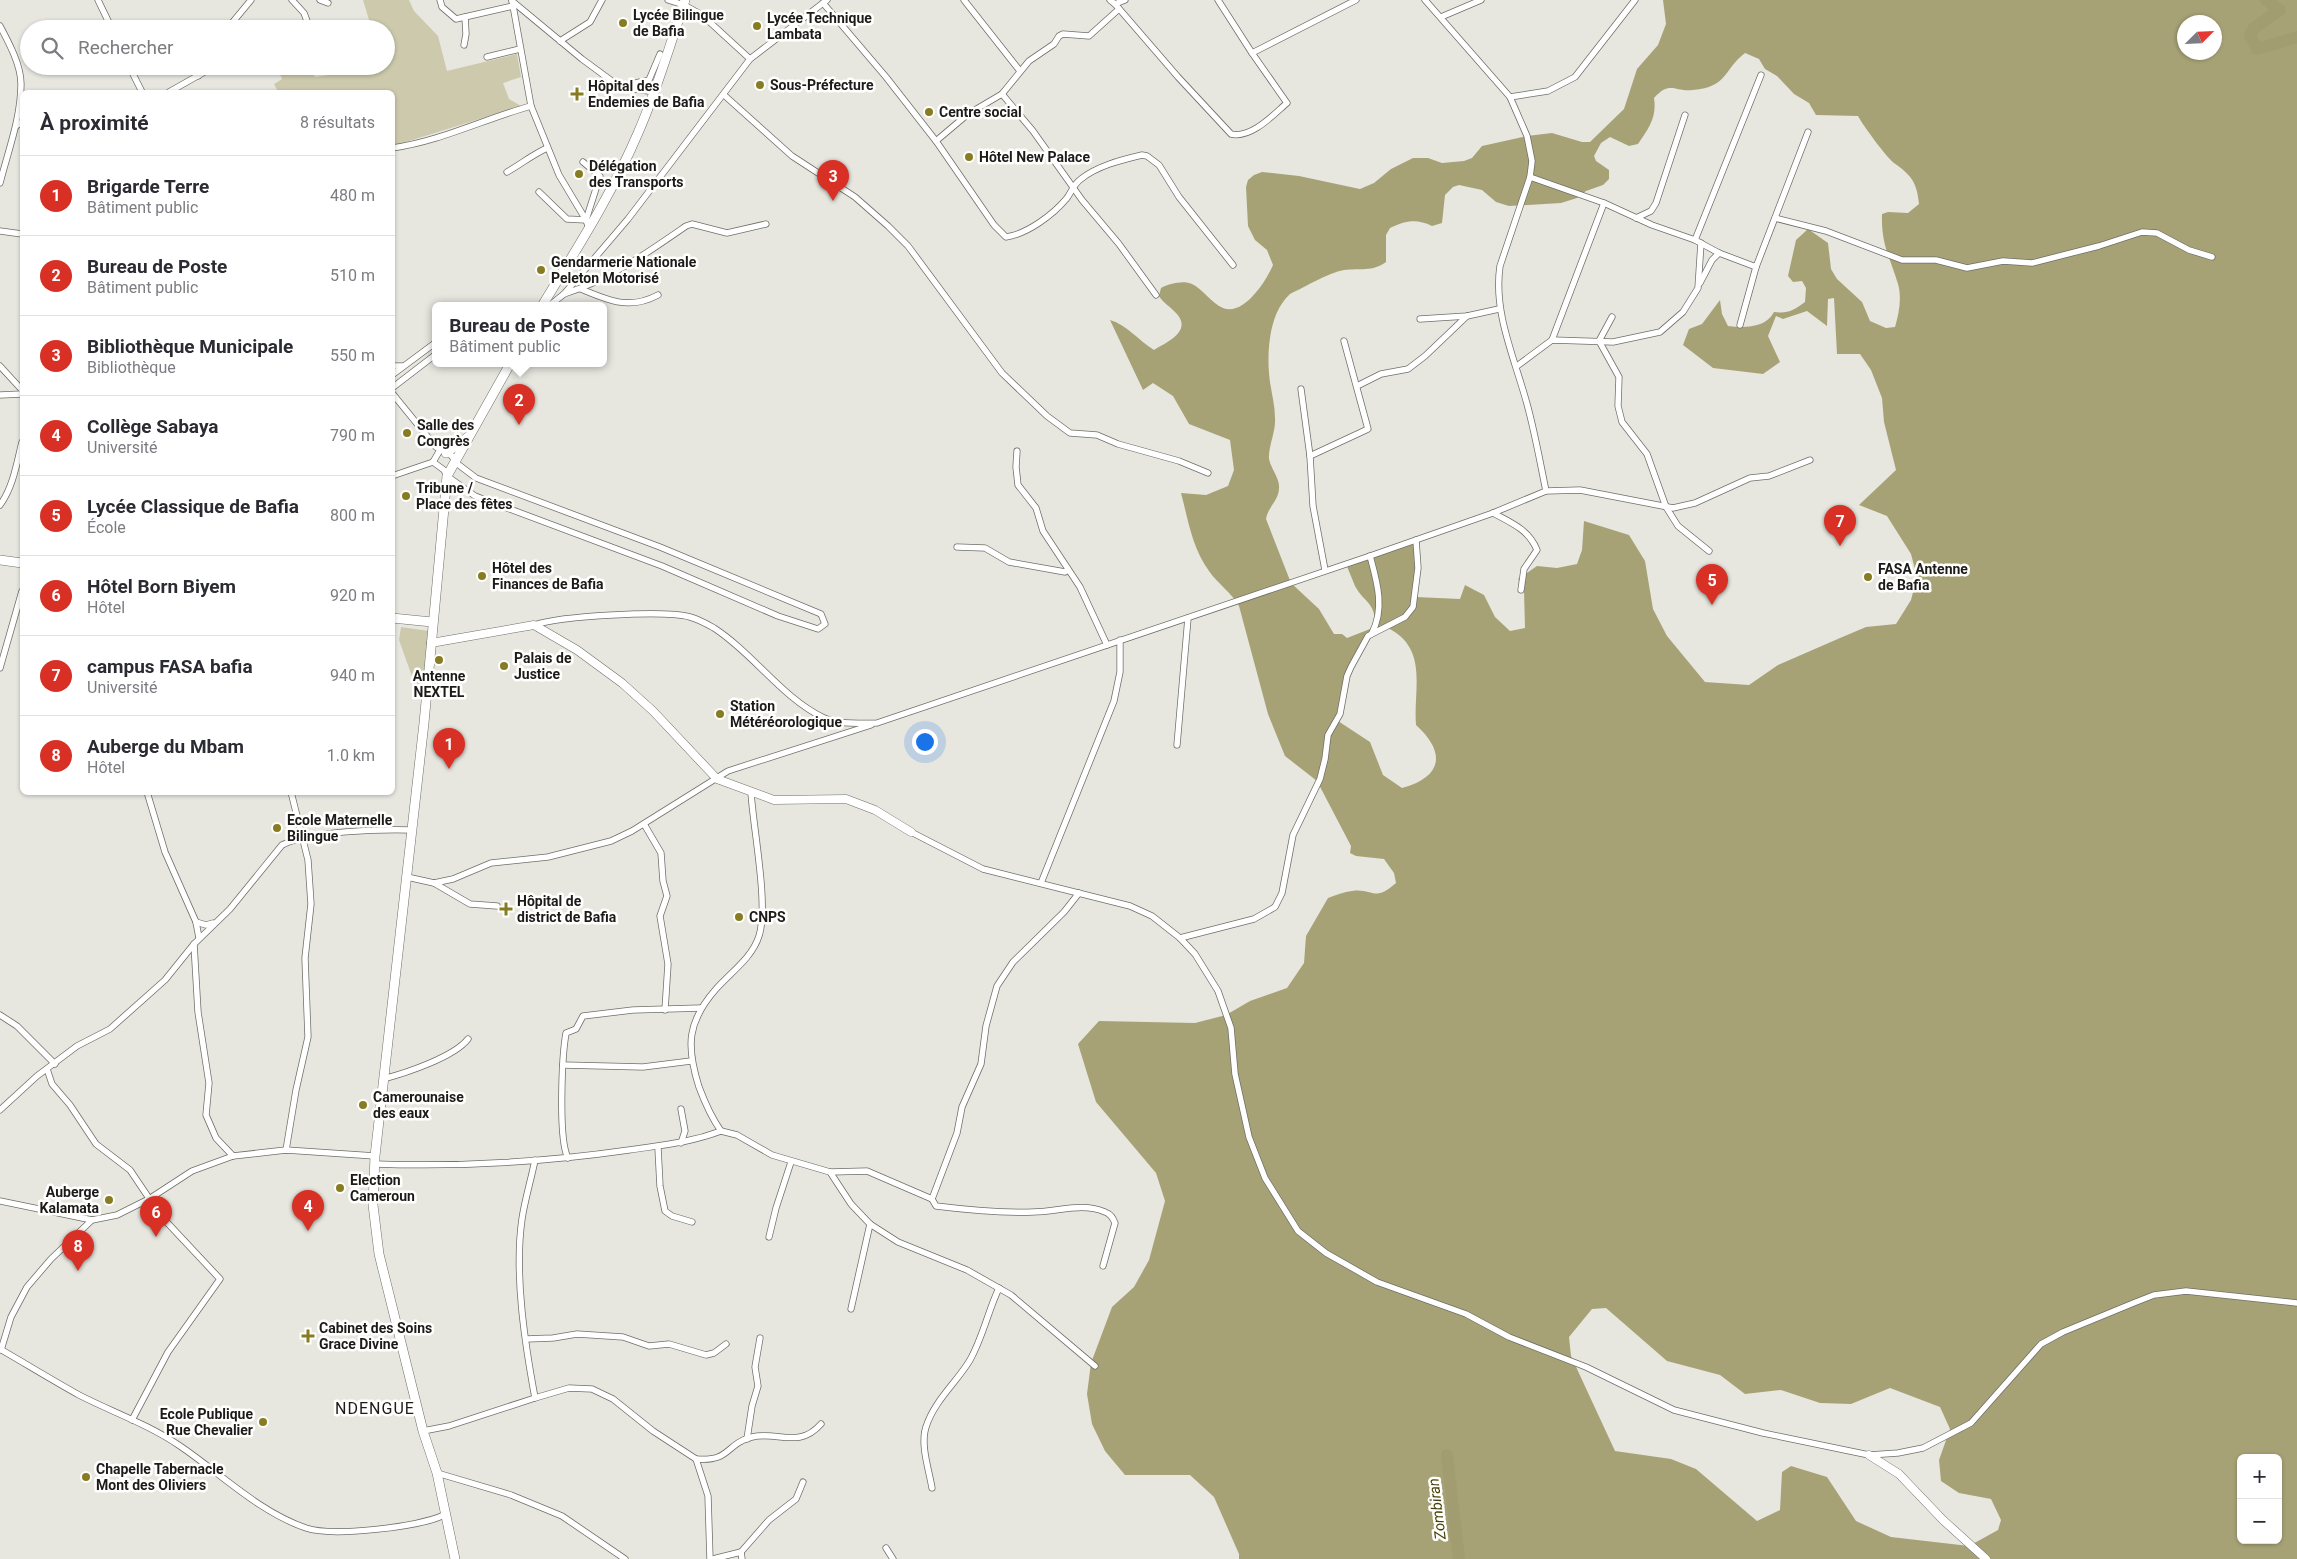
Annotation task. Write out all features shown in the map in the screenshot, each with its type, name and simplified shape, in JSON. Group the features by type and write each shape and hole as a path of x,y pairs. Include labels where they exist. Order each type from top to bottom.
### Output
{"main road":[{"path":"544,302 589,229 624,164 655,92 684,2"},
{"path":"455,1559 444,1515 437,1473 423,1431 379,1254 373,1205 375,1160 412,830 447,476 508,367"},
{"path":"443,451 468,437"},
{"path":"0,560 20,563"},
{"path":"395,618 432,622"}],"street":[{"path":"98,0 108,20"},
{"path":"234,20 251,0"},
{"path":"292,0 304,14 306,20"},
{"path":"320,0 328,3"},
{"path":"440,0 442,7 456,18 465,17 512,2"},
{"path":"560,41 590,22 602,0"},
{"path":"668,0 684,2 702,15 750,60"},
{"path":"964,0 1020,70"},
{"path":"936,141 968,114 1002,94 1020,70 1063,34 1089,36 1115,4 1125,0"},
{"path":"1115,4 1178,77 1232,134 1238,136 1257,127 1287,103 1252,54 1218,0"},
{"path":"1252,54 1356,0"},
{"path":"1426,0 1442,16 1510,98 1526,136 1532,161 1530,178 1500,266 1498,279 1500,309 1528,407 1546,491"},
{"path":"1442,16 1481,0"},
{"path":"1510,98 1548,91 1575,77 1635,0"},
{"path":"554,302 564,294 628,219 750,60 825,1 936,141 994,225 1006,237 1022,233 1034,225 1068,197 1073,186 1096,170 1132,157 1147,156 1159,165 1179,197 1233,264"},
{"path":"512,2 620,87 655,92"},
{"path":"512,2 531,106 547,148 589,229"},
{"path":"464,45 466,34 465,17"},
{"path":"0,26 12,50 22,83 21,90"},
{"path":"487,57 520,50"},
{"path":"620,87 649,80 660,54"},
{"path":"134,75 141,90"},
{"path":"1698,288 1698,241 1762,75"},
{"path":"173,90 198,76"},
{"path":"1002,94 1033,131 1082,200 1129,257 1156,295"},
{"path":"724,95 792,156 855,197 888,226 908,246 1002,373 1047,416 1070,433 1097,435 1118,444 1179,461 1208,473"},
{"path":"0,183 16,126 20,97"},
{"path":"395,147 415,144 467,129 531,106"},
{"path":"1636,218 1651,211 1656,203 1685,115"},
{"path":"16,126 20,123"},
{"path":"1740,325 1756,267 1808,132"},
{"path":"506,172 524,162 528,157 547,148"},
{"path":"583,162 600,176 586,220"},
{"path":"1530,178 1604,203 1756,267"},
{"path":"539,192 567,219 586,220"},
{"path":"1068,197 1082,200"},
{"path":"1517,366 1552,340 1604,203"},
{"path":"1775,218 1826,231 1902,260 1936,260 1967,268 2003,261 2032,263 2100,246 2134,234 2151,232 2189,250 2212,257"},
{"path":"564,294 581,288 628,265 686,226 692,224 728,233 766,224"},
{"path":"0,231 20,234"},
{"path":"1552,340 1624,341 1660,332 1683,312 1712,260 1719,253"},
{"path":"581,288 632,304 645,302 658,295"},
{"path":"1420,319 1467,316 1500,309"},
{"path":"1357,386 1381,374 1408,369 1425,356 1467,316"},
{"path":"1599,341 1612,317"},
{"path":"1310,456 1368,429 1344,341"},
{"path":"1599,341 1619,377 1618,406 1622,422 1647,454 1666,507 1678,526 1709,551"},
{"path":"395,372 432,344"},
{"path":"395,385 432,357"},
{"path":"0,366 20,388"},
{"path":"395,366 403,366"},
{"path":"1301,390 1310,456 1313,506 1325,570"},
{"path":"0,395 20,394"},
{"path":"395,396 443,451 455,458 455,462 476,478 660,547 821,614 825,624 818,629 778,616 662,566 475,496 447,476 444,470 433,462"},
{"path":"0,505 8,491 20,449"},
{"path":"395,475 433,462 443,451"},
{"path":"1017,451 1018,486 1036,508 1042,531 1080,587 1107,645"},
{"path":"434,883 453,879 491,863 548,857 611,842 738,768 1008,680 1120,640 1370,556 1493,513 1546,491 1580,490 1673,508 1695,502 1750,478 1768,476 1810,460"},
{"path":"1493,513 1533,538 1537,550 1524,569 1520,590"},
{"path":"1372,632 1404,617 1413,607 1418,568 1416,540"},
{"path":"957,546 985,548 1009,562 1065,572 1068,570"},
{"path":"1180,938 1254,919 1275,907 1282,893 1293,835 1320,779 1328,735 1340,714 1347,676 1372,632 1379,613 1379,597 1370,556"},
{"path":"0,668 20,598"},
{"path":"431,643 553,620 672,615 690,617 714,628 742,650 780,686 824,718 842,723 876,723"},
{"path":"1177,745 1188,618"},
{"path":"534,625 577,650 622,683 653,711 686,749 717,779 766,798 786,801 846,799 875,810 911,832 983,869 1141,910 1180,938 1206,970 1227,1015 1244,1120 1258,1162 1274,1196 1292,1223 1321,1249 1377,1282 1473,1317 1509,1336 1586,1367 1674,1410 1763,1433 1869,1455 1898,1453 1923,1448 1971,1423 2041,1344 2063,1332 2154,1295 2186,1291 2297,1303"},
{"path":"1041,883 1114,701 1120,672 1120,640"},
{"path":"721,1131 710,1114 691,1061 691,1038 696,1017 701,1008 748,956 759,936 761,894 751,792"},
{"path":"148,795 165,852 196,922 199,938"},
{"path":"286,1150 296,1090 308,1036 305,958 311,904 310,879 304,838 293,795"},
{"path":"644,824 661,853 663,881 667,896 660,916 668,964 665,1010"},
{"path":"0,1110 26,1085 77,1046 110,1028 165,980 199,938 216,923 275,852 291,841 377,829 412,830"},
{"path":"407,877 434,883 470,904 497,906"},
{"path":"932,1199 957,1133 962,1107 981,1064 986,1026 997,986 1013,962 1064,912 1079,893"},
{"path":"196,922 206,925 216,923"},
{"path":"194,944 197,1006 209,1083 206,1115 216,1138 233,1156"},
{"path":"568,1158 563,1125 566,1033 576,1029 583,1016 701,1008"},
{"path":"0,1015 17,1026 55,1064"},
{"path":"383,1079 397,1076 454,1051 468,1039"},
{"path":"564,1065 643,1067 691,1061"},
{"path":"48,1069 52,1084 70,1105 96,1144 130,1170 177,1236 220,1279 168,1352 132,1420"},
{"path":"681,1109 685,1131 681,1143"},
{"path":"0,1201 92,1220 117,1215 149,1199 192,1171 233,1156 286,1150 375,1160 462,1165 568,1158 658,1148 721,1131 737,1135 760,1149 791,1162 830,1172 867,1171 932,1199 936,1206 973,1210 1033,1212 1083,1208 1106,1212 1112,1216 1115,1223 1103,1266"},
{"path":"658,1148 661,1194 665,1211 672,1216 692,1222"},
{"path":"535,1160 521,1231 522,1299 535,1398"},
{"path":"770,1237 776,1208 791,1162"},
{"path":"830,1172 851,1204 870,1224 898,1242 951,1262 999,1288 1025,1305 1095,1366"},
{"path":"92,1220 51,1259 27,1287 11,1317 0,1349 78,1394 180,1446 270,1510 308,1529 332,1532 364,1530 423,1521 444,1515"},
{"path":"851,1309 870,1224"},
{"path":"932,1488 925,1445 925,1428 939,1402 963,1372 978,1346 999,1288"},
{"path":"526,1339 553,1338 577,1334 624,1337 649,1346 669,1344 706,1355 714,1353 726,1344"},
{"path":"747,1439 758,1386 755,1367 760,1338"},
{"path":"423,1431 449,1426 569,1388 592,1389 613,1399 653,1431 696,1459 722,1457 747,1439 764,1435 788,1438 804,1436 814,1431 821,1424"},
{"path":"1869,1455 1899,1474 1943,1520 1986,1559"},
{"path":"696,1459 708,1496 712,1559 741,1552 769,1520 796,1499 803,1482"},
{"path":"437,1473 511,1496 562,1516 625,1559"},
{"path":"886,1548 892,1559"},
{"path":"741,1552 742,1559"}],"shaded area":[{"path":"363,0 409,0 414,11 438,36 447,71 517,54 521,77 503,83 509,99 521,106 395,145 395,90 277,90 274,84 282,79 280,75 314,75 315,77 329,75 395,75 395,20 369,20"},
{"path":"1663,0 2297,0 2297,1559 1239,1559 1239,1554 1214,1497 1190,1475 1125,1475 1105,1451 1092,1424 1087,1394 1091,1363 1112,1307 1134,1287 1149,1260 1165,1201 1156,1173 1096,1102 1078,1044 1099,1021 1195,1023 1226,1015 1250,1001 1287,988 1304,963 1306,936 1328,898 1352,891 1378,894 1396,883 1394,873 1384,859 1356,856 1350,853 1351,846 1317,781 1285,756 1268,714 1239,606 1209,571 1198,553 1181,493 1206,495 1228,486 1234,470 1230,440 1189,424 1173,396 1153,383 1143,390 1110,320 1127,329 1154,350 1171,340 1180,331 1182,325 1176,313 1159,296 1161,288 1176,283 1192,284 1219,306 1231,309 1239,307 1253,296 1260,288 1273,265 1267,250 1255,240 1248,226 1246,187 1248,180 1254,175 1262,172 1299,176 1360,189 1374,183 1391,169 1413,158 1428,158 1442,163 1464,161 1472,158 1482,146 1527,136 1552,133 1582,142 1590,142 1624,109 1637,69 1658,45 1666,24","holes":["1745,53 1759,59 1765,69 1777,76 1794,94 1809,103 1816,115 1858,116 1886,155 1909,175 1915,185 1919,204 1908,213 1888,212 1882,214 1883,234 1900,295 1898,316 1895,327 1886,328 1870,321 1862,302 1837,279 1831,269 1828,243 1808,229 1796,240 1788,276 1793,282 1802,281 1806,288 1805,302 1791,311 1774,312 1766,321 1760,324 1741,327 1728,326 1722,314 1720,300 1702,324 1689,329 1683,345 1713,368 1763,374 1780,362 1768,336 1776,316 1783,319 1807,311 1827,326 1828,299 1834,298 1837,354 1860,354 1871,370 1882,398 1884,422 1896,470 1859,505 1887,516 1911,554 1917,577 1911,600 1896,624 1866,627 1778,665 1749,685 1705,682 1667,636 1653,609 1645,561 1629,535 1584,521 1582,550 1577,564 1557,568 1537,566 1518,579 1524,591 1525,628 1510,631 1495,617 1484,595 1465,585 1460,599 1416,597 1417,539 1346,564 1355,586 1372,608 1375,627 1347,638 1342,634 1334,634 1319,609 1291,583 1266,519 1279,492 1278,481 1269,459 1275,418 1270,379 1269,342 1274,320 1283,302 1290,294 1331,274 1344,270 1376,267 1386,262 1386,235 1390,228 1411,221 1432,226 1442,223 1445,195 1453,187 1459,185 1482,190 1496,202 1509,206 1561,203 1577,198 1586,191 1603,185 1609,179 1609,170 1596,161 1594,156 1601,143 1610,137 1629,146 1638,144 1651,122 1655,105 1654,98 1659,93 1668,88 1693,90 1713,85 1724,77","1388,628 1401,637 1409,647 1414,658 1417,684 1416,725 1426,735 1436,754 1436,762 1426,777 1402,788 1383,775 1370,742 1338,721 1347,676 1370,635","1606,1308 1667,1361 1720,1375 1745,1394 1781,1390 1820,1403 1851,1404 1890,1388 1940,1407 1950,1429 1939,1460 1941,1481 1959,1493 1991,1499 2001,1520 1998,1530 1969,1546 1891,1537 1856,1521 1827,1477 1791,1466 1782,1472 1780,1510 1757,1521 1696,1469 1671,1459 1615,1451 1571,1356 1569,1337 1592,1309"]},
{"path":"401,627 429,631 423,695 419,696 399,640"}],"waterway":[{"path":"2266,0 2280,10 2254,28 2250,35 2257,49 2297,37"},
{"name":"Zombiran","path":"1447,1455 1459,1559"}],"place":[{"name":"Lycée Bilingue de Bafia","path":"623,23"},
{"name":"Lycée Technique Lambata","path":"757,26"},
{"name":"Sous-Préfecture","path":"760,85"},
{"name":"Hôpital des Endemies de Bafia","path":"577,94"},
{"name":"Centre social","path":"929,112"},
{"name":"Hôtel New Palace","path":"969,157"},
{"name":"Délégation des Transports","path":"579,174"},
{"name":"Bibliothèque Municipale","path":"833,201"},
{"name":"Gendarmerie Nationale Peleton Motorisé","path":"541,270"},
{"name":"Bureau de Poste","path":"519,425"},
{"name":"Salle des Congrès","path":"407,433"},
{"name":"Tribune / Place des fêtes","path":"406,496"},
{"name":"campus FASA bafia","path":"1840,546"},
{"name":"Hôtel des Finances de Bafia","path":"482,576"},
{"name":"FASA Antenne de Bafia","path":"1868,577"},
{"name":"Lycée Classique de Bafia","path":"1712,605"},
{"name":"Antenne NEXTEL","path":"439,660"},
{"name":"Palais de Justice","path":"504,666"},
{"name":"Station Météréorologique","path":"720,714"},
{"name":"Brigarde Terre","path":"449,769"},
{"name":"Ecole Maternelle Bilingue","path":"277,828"},
{"name":"Hôpital de district de Bafia","path":"506,909"},
{"name":"CNPS","path":"739,917"},
{"name":"Camerounaise des eaux","path":"363,1105"},
{"name":"Election Cameroun","path":"340,1188"},
{"name":"Auberge Kalamata","path":"109,1200"},
{"name":"Collège Sabaya","path":"308,1231"},
{"name":"Hôtel Born Biyem","path":"156,1237"},
{"name":"Auberge du Mbam","path":"78,1271"},
{"name":"Cabinet des Soins Grace Divine","path":"308,1336"},
{"name":"Ecole Publique Rue Chevalier","path":"263,1422"},
{"name":"Chapelle Tabernacle Mont des Oliviers","path":"86,1477"}],"district":[{"name":"NDENGUE","path":"375,1408"}]}
